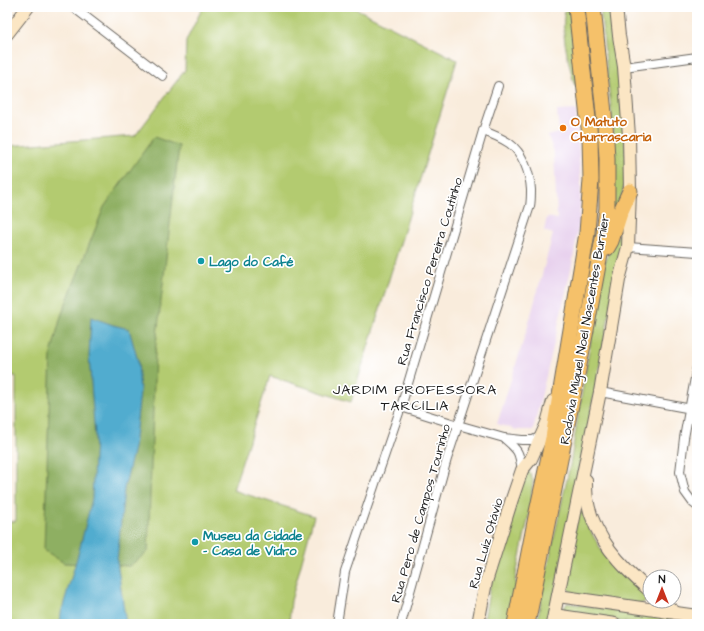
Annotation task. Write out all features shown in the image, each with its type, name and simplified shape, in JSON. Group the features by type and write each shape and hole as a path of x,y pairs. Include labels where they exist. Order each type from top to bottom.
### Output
{"highway":[{"name":"Rodovia Miguel Noel Nascentes Burnier","path":"515,624 553,438 587,233 591,180 590,137 576,7"},
{"name":"Rodovia Miguel Noel Nascentes Burnier","path":"527,624 577,377 604,233 607,208 608,181 605,123 593,7"},
{"path":"596,271 611,241 620,213 630,191"}],"street":[{"path":"7,34 28,7"},
{"path":"73,7 163,76"},
{"path":"614,624 553,620 600,392 619,280 628,247 630,191 629,142 624,67 616,7"},
{"path":"624,67 697,57"},
{"name":"Rua Francisco Pereira Coutinho","path":"336,624 345,572 401,407 483,131 498,86"},
{"name":"Rua Pero de Campos Tourinho","path":"401,624 447,459 530,206 531,190 529,176 519,152 497,137 483,131"},
{"path":"628,247 697,252"},
{"name":"Rua Luíz Otávio","path":"478,624 486,582 512,499 522,470 531,459 542,436 550,412 557,382 565,360"},
{"path":"696,504 685,492 680,472 684,438 693,409 697,367"},
{"path":"600,392 693,409"},
{"path":"401,407 458,426 504,438 533,440 542,436"},
{"path":"504,438 519,452 522,470"},
{"path":"585,468 587,499 593,521 603,540 618,560 642,583"},
{"path":"558,596 697,616"},
{"path":"671,609 676,613"}],"shaded area":[{"path":"576,110 581,186 579,224 572,265 533,430 517,430 497,424 528,326 553,234 544,231 547,217 557,219 554,152 548,136 559,133 557,111"}],"green space":[{"name":"Lago do Café","path":"203,7 353,7 457,60 351,402 270,376 233,490 314,516 291,601 289,624 7,624 7,522 16,521 16,376 7,376 7,146 135,136 185,70 186,41"},
{"path":"566,7 568,7 570,11 577,86 574,84 567,56 564,35 564,16"},
{"path":"600,7 611,7 626,152 623,192 619,205 611,210 615,171 613,127"},
{"path":"154,137 179,146 155,353 148,552 129,566 64,563 44,550 51,354 61,316 104,207"},
{"path":"623,233 597,380 549,624 537,624 543,588 570,465 603,267 610,249 619,234"},
{"path":"529,471 533,480 530,510 515,580 518,587 510,624 483,624 490,587 524,474"},
{"path":"582,486 585,510 590,530 603,553 623,574 642,590 642,603 576,597 567,588"},
{"path":"567,603 697,621 697,624 638,624 566,613 564,608"}],"water":[{"path":"91,317 129,329 138,361 140,392 134,448 124,489 117,561 126,624 60,624 61,613 92,499 95,437 89,356"}],"place":[{"name":"O Matuto Churrascaria","path":"563,128"},
{"name":"Lago do Café","path":"201,261"},
{"name":"Museu da Cidade - Casa de Vidro","path":"195,542"}],"district":[{"name":"JARDIM PROFESSORA TARCÍLIA","path":"415,398"}]}
